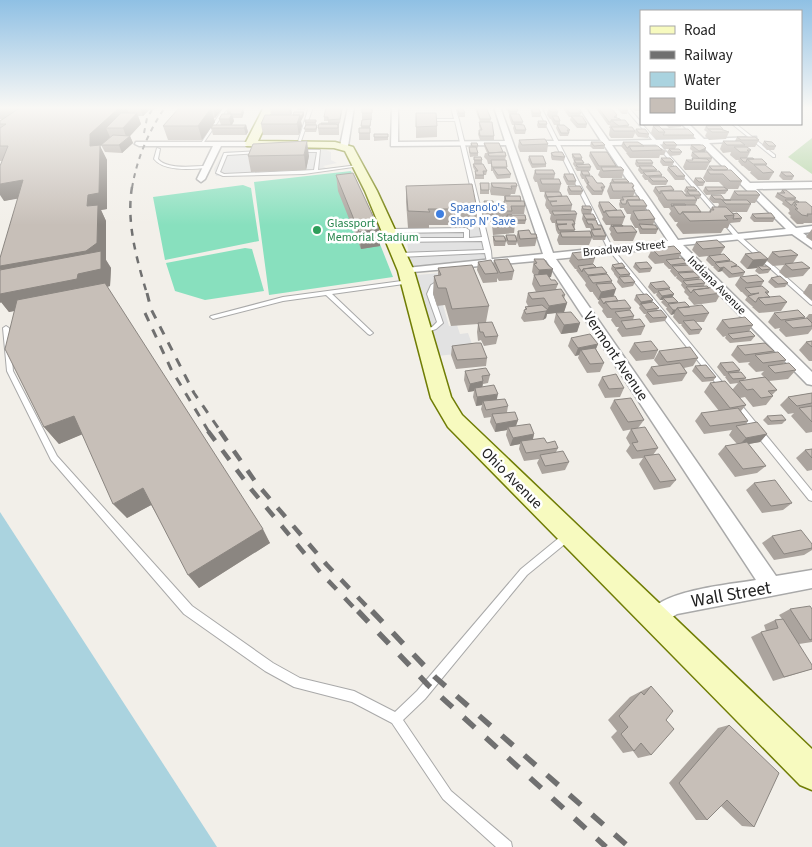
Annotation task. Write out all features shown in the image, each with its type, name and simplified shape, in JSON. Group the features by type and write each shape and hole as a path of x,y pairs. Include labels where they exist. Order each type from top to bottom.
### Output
{"main road":[{"path":"250,148 331,147"},
{"name":"Ohio Avenue","path":"345,147 352,153 399,256 441,398 455,421 812,773"}],"street":[{"path":"201,179 217,147"},
{"path":"238,147 250,148"},
{"name":"Vermont Avenue","path":"509,147 549,256 772,586"},
{"name":"Indiana Avenue","path":"610,147 675,243 812,380"},
{"path":"707,147 812,245"},
{"path":"749,186 812,185"},
{"name":"Broadway Street","path":"399,256 436,268 460,268 489,257 549,256 812,229"},
{"name":"Wall Street","path":"654,618 673,605 812,579"}],"lane":[{"path":"160,147 156,158 159,163 179,168 207,167"},
{"path":"399,256 432,254 489,257 464,147"},
{"path":"560,147 611,250 812,497"},
{"path":"660,147 737,236 812,303"},
{"path":"762,147 774,156"},
{"path":"266,152 250,148 226,154 218,173 223,175 316,172 358,166"},
{"path":"295,148 319,151 316,172"},
{"path":"213,317 283,299 327,293 399,256 466,230 483,229"},
{"path":"466,230 467,239"},
{"path":"399,256 467,239 485,239"},
{"path":"432,254 436,268"},
{"path":"422,332 440,323 432,300 431,290 436,283 447,280"},
{"path":"327,293 370,333"},
{"path":"6,328 10,371 54,458 188,610 269,667 298,683 354,697 396,719 448,795 506,847"},
{"path":"396,719 421,695 524,572 569,534"}],"green space":[{"path":"801,147 812,147 812,174 788,157"},
{"name":"Glassport Memorial Stadium","path":"351,171 393,277 269,295 254,182"},
{"path":"243,185 251,188 259,241 165,260 153,197"},
{"path":"245,248 252,249 264,291 205,300 175,291 166,263"}],"shaded area":[{"path":"326,150 331,152 331,160 337,163 323,166 331,171 216,176 214,169 223,153 228,151"},
{"path":"479,227 492,263 411,267 405,231"},
{"path":"466,271 443,305 449,326 457,325 460,334 468,333 475,352 437,356 416,275"}],"water":[{"path":"0,512 217,847 0,847"}],"building":[{"path":"8,147 100,147 99,193 88,195 87,206 98,205 97,243 86,251 0,266 0,258 23,180 0,184 0,166"},
{"path":"252,147 306,147 304,155 248,156"},
{"path":"469,147 476,147 478,153 470,153"},
{"path":"486,147 501,147 503,152 489,153"},
{"path":"629,147 659,147 662,150 632,151"},
{"path":"693,147 706,148 699,151"},
{"path":"734,147 747,147 751,150 747,150 749,152 740,152"},
{"path":"669,149 679,149 682,152 672,152"},
{"path":"505,152 506,156 489,156 488,153"},
{"path":"562,152 565,157 553,156 551,153"},
{"path":"590,152 607,152 616,166 599,166"},
{"path":"692,152 707,152 712,158 699,158"},
{"path":"572,154 580,154 582,158 575,158"},
{"path":"529,156 543,156 546,164 532,164"},
{"path":"474,157 481,157 482,160 474,160"},
{"path":"661,158 670,158 674,162 665,162"},
{"path":"692,158 707,159 710,162 689,162 686,160 693,160"},
{"path":"740,158 754,159 747,159 744,162"},
{"path":"747,159 762,159 767,164 753,164"},
{"path":"491,160 506,160 507,167 492,167"},
{"path":"574,160 582,160 584,163 576,163"},
{"path":"636,160 651,160 653,163 638,163"},
{"path":"473,164 483,164 487,171 483,171 484,175 476,175 475,171 478,171"},
{"path":"589,164 591,167 578,167 576,165"},
{"path":"754,165 765,165 774,172 763,173"},
{"path":"639,166 653,166 657,170 642,170"},
{"path":"676,166 685,176 677,176 668,167"},
{"path":"709,166 725,166 728,169 713,170"},
{"path":"601,167 621,167 624,170 603,171"},
{"path":"493,168 506,168 511,174 498,175"},
{"path":"535,170 553,170 555,174 536,174"},
{"path":"707,170 731,170 742,181 730,181 723,174 710,174"},
{"path":"581,171 588,171 590,175 583,175"},
{"path":"659,171 662,175 647,176 643,172"},
{"path":"781,172 790,172 794,176 786,176"},
{"path":"353,173 379,229 359,232 336,175"},
{"path":"564,174 573,174 576,181 568,181"},
{"path":"585,176 592,176 597,183 602,183 605,187 601,187 603,191 594,191 587,183 589,183"},
{"path":"649,177 664,177 668,181 653,181"},
{"path":"695,178 701,178 705,182 699,182"},
{"path":"540,179 559,179 561,184 542,184"},
{"path":"612,179 626,179 629,182 614,182"},
{"path":"480,183 489,183 489,190 481,190"},
{"path":"491,183 516,183 517,186 511,186 512,189 493,187"},
{"path":"610,183 632,183 635,191 613,191"},
{"path":"472,184 477,209 428,209 430,212 408,211 406,186"},
{"path":"568,186 580,186 583,191 571,191"},
{"path":"671,186 674,190 660,191 660,194 655,187"},
{"path":"686,187 694,187 697,190 689,190"},
{"path":"705,187 724,187 728,190 708,191"},
{"path":"782,190 786,190 796,198 786,198 777,193 785,193"},
{"path":"661,191 682,191 686,196 694,196 697,200 667,200"},
{"path":"687,191 698,191 701,195 690,195"},
{"path":"734,191 756,191 760,195 738,195"},
{"path":"545,192 560,192 562,196 547,197"},
{"path":"711,195 721,195 725,200 715,199"},
{"path":"505,196 520,196 521,201 506,201"},
{"path":"567,196 572,205 552,206 550,202 557,201 549,201 547,197"},
{"path":"638,196 640,200 627,200 626,204 622,204 620,200 624,200 622,197"},
{"path":"627,200 643,200 647,206 630,206"},
{"path":"722,200 747,200 751,204 726,204"},
{"path":"785,200 796,200 799,202 794,202 791,205"},
{"path":"484,201 493,201 494,206 483,207 482,205 485,205"},
{"path":"504,201 524,201 525,206 511,206 512,211 485,211 483,206 505,206"},
{"path":"599,202 609,202 617,210 605,211 604,213"},
{"path":"794,202 806,202 812,207 812,214 807,214 808,216 802,215 795,209 798,209"},
{"path":"671,204 686,205 673,205 672,207"},
{"path":"673,205 696,205 701,212 682,212 679,214"},
{"path":"582,206 590,206 592,210 583,209"},
{"path":"712,207 726,207 734,215 724,216 728,220 690,221 682,212 711,212 710,210 714,210"},
{"path":"621,210 625,217 609,217 605,211"},
{"path":"649,210 655,219 638,220 633,211"},
{"path":"552,211 575,211 577,214 554,215"},
{"path":"737,213 742,218 733,219 733,214"},
{"path":"771,213 775,218 756,218 752,214"},
{"path":"583,214 593,214 596,219 586,219"},
{"path":"489,215 497,215 498,217 490,218"},
{"path":"507,215 525,215 526,220 514,220 513,217 508,217"},
{"path":"493,217 513,217 515,225 494,226"},
{"path":"556,220 573,220 575,224 572,224 575,230 559,230 557,225 567,224 557,224"},
{"path":"586,220 596,220 598,225 601,225 606,236 594,236 591,230 601,229 594,229 592,224 588,224"},
{"path":"639,224 655,225 658,229 642,229"},
{"path":"613,226 632,226 637,232 617,233"},
{"path":"529,230 531,234 536,234 537,238 520,239 518,231"},
{"path":"590,231 592,237 562,237 560,232"},
{"path":"506,235 515,235 517,241 508,241"},
{"path":"493,236 504,236 506,241 495,241"},
{"path":"717,240 725,247 703,249 696,242"},
{"path":"674,246 681,253 659,256 652,249"},
{"path":"791,250 798,255 779,257 772,252"},
{"path":"101,251 101,269 78,274 77,279 0,294 0,270"},
{"path":"589,251 595,258 578,260 572,253"},
{"path":"760,252 768,259 753,260 745,254"},
{"path":"724,254 730,260 715,262 709,256"},
{"path":"682,258 687,263 671,265 666,260"},
{"path":"508,259 514,271 500,273 494,260"},
{"path":"534,259 544,259 553,269 539,270 534,264 537,263"},
{"path":"491,260 498,273 485,274 478,262"},
{"path":"731,261 737,265 731,267 738,266 745,272 732,274 724,267 720,268 715,263"},
{"path":"647,262 652,268 640,269 635,263"},
{"path":"802,262 810,268 792,270 785,264"},
{"path":"622,263 625,267 615,268 612,265"},
{"path":"593,264 596,267 583,269 582,272 578,266"},
{"path":"472,265 489,306 452,309 446,288 438,288 434,276 441,275 438,268"},
{"path":"689,265 694,271 678,272 672,266"},
{"path":"758,266 767,266 771,269 762,270"},
{"path":"602,267 607,273 588,275 583,269"},
{"path":"625,268 630,274 620,275 615,269"},
{"path":"694,272 700,277 684,279 678,273"},
{"path":"547,274 551,280 555,280 558,284 540,286 534,275"},
{"path":"607,274 612,281 593,283 588,276"},
{"path":"757,275 764,281 747,283 740,277"},
{"path":"630,276 635,282 624,283 619,277"},
{"path":"780,276 788,283 778,284 771,278"},
{"path":"701,279 705,283 687,285 683,281"},
{"path":"664,281 670,288 656,289 650,283"},
{"path":"105,283 263,529 188,575 143,488 113,504 74,416 44,427 5,349 17,300"},
{"path":"612,283 616,289 601,292 596,284"},
{"path":"707,286 709,288 693,290 691,293 686,287"},
{"path":"762,286 769,292 765,292 770,297 758,298 755,302 748,296 759,293 751,294 745,288"},
{"path":"715,287 721,293 699,296 693,290"},
{"path":"561,289 567,303 549,306 544,298 532,299 528,293"},
{"path":"669,289 674,294 662,296 658,291"},
{"path":"647,294 653,300 641,302 636,295"},
{"path":"615,296 618,301 605,302 604,304 600,298"},
{"path":"780,296 787,302 765,305 758,298"},
{"path":"673,297 678,302 668,303 663,298"},
{"path":"625,300 631,308 611,309 605,302"},
{"path":"653,302 659,308 646,310 641,304"},
{"path":"685,302 690,307 673,310 668,304"},
{"path":"542,305 548,310 526,314 524,310 527,309 525,307"},
{"path":"702,305 709,313 684,316 677,308"},
{"path":"630,310 634,316 620,318 615,312"},
{"path":"661,310 667,317 653,318 647,312"},
{"path":"798,310 805,317 781,320 774,313"},
{"path":"571,312 580,323 564,325 556,313"},
{"path":"745,317 753,325 729,328 722,320"},
{"path":"807,318 812,323 812,326 793,328 785,321"},
{"path":"640,319 645,326 626,329 621,321"},
{"path":"694,320 702,329 691,330 683,321"},
{"path":"492,322 498,336 485,337 483,332 480,332 478,323"},
{"path":"750,331 755,336 733,339 728,334"},
{"path":"590,334 598,344 578,348 571,338"},
{"path":"651,341 658,350 641,352 634,343"},
{"path":"812,341 812,347 806,342"},
{"path":"481,343 487,358 457,360 452,346"},
{"path":"765,343 774,351 745,355 737,346"},
{"path":"690,347 698,358 667,362 659,351"},
{"path":"595,348 604,363 590,364 581,350"},
{"path":"778,352 786,360 763,363 755,355"},
{"path":"733,362 740,370 727,372 720,363"},
{"path":"680,363 687,373 658,376 651,367"},
{"path":"789,363 796,370 775,373 768,366"},
{"path":"706,365 716,377 705,378 695,366"},
{"path":"486,368 490,375 482,376 483,381 470,384 465,371"},
{"path":"741,372 746,378 733,379 728,373"},
{"path":"616,374 624,388 609,389 602,377"},
{"path":"765,377 777,390 768,391 773,396 761,398 753,389 747,390 739,381"},
{"path":"725,381 746,405 730,408 710,383"},
{"path":"494,385 498,394 477,397 475,388"},
{"path":"812,393 812,403 797,406 788,397"},
{"path":"631,398 644,420 628,422 614,400"},
{"path":"505,399 508,406 486,410 483,401"},
{"path":"812,406 812,422 799,408"},
{"path":"738,408 748,421 710,426 701,413"},
{"path":"515,412 518,420 496,424 492,414"},
{"path":"782,415 786,420 771,421 767,416"},
{"path":"757,422 767,434 746,438 736,426"},
{"path":"530,424 534,434 513,438 508,427"},
{"path":"645,427 658,448 637,451 632,443 638,442 631,429"},
{"path":"544,438 547,443 555,441 558,448 526,453 521,441"},
{"path":"747,442 766,466 743,469 725,446"},
{"path":"812,449 812,458 805,450"},
{"path":"563,451 569,462 545,466 540,455"},
{"path":"659,454 676,480 660,482 644,456"},
{"path":"775,480 792,503 771,506 754,483"},
{"path":"801,530 812,544 812,548 784,554 772,536"},
{"path":"810,606 812,609 812,639 810,640 790,609"},
{"path":"783,619 812,665 812,669 784,677 761,632 778,628 775,620"},
{"path":"651,686 673,711 666,720 674,729 651,755 641,743 634,751 621,734 628,727 619,716 641,692 644,695"},
{"path":"729,725 779,773 754,827 727,800 707,820 679,783"}],"railway":[{"path":"132,188 144,147"},
{"path":"132,187 131,228 136,255 147,294"},
{"path":"147,293 151,309 194,393 221,432"},
{"path":"145,313 171,369 209,432"},
{"path":"208,431 251,489 320,572 359,613"},
{"path":"220,431 257,484 327,565 373,613"},
{"path":"358,611 428,685 606,847"},
{"path":"372,611 435,677 629,847"}],"place":[{"name":"Spagnolo's Shop N' Save","path":"440,214"},
{"name":"Glassport Memorial Stadium","path":"317,230"}]}
